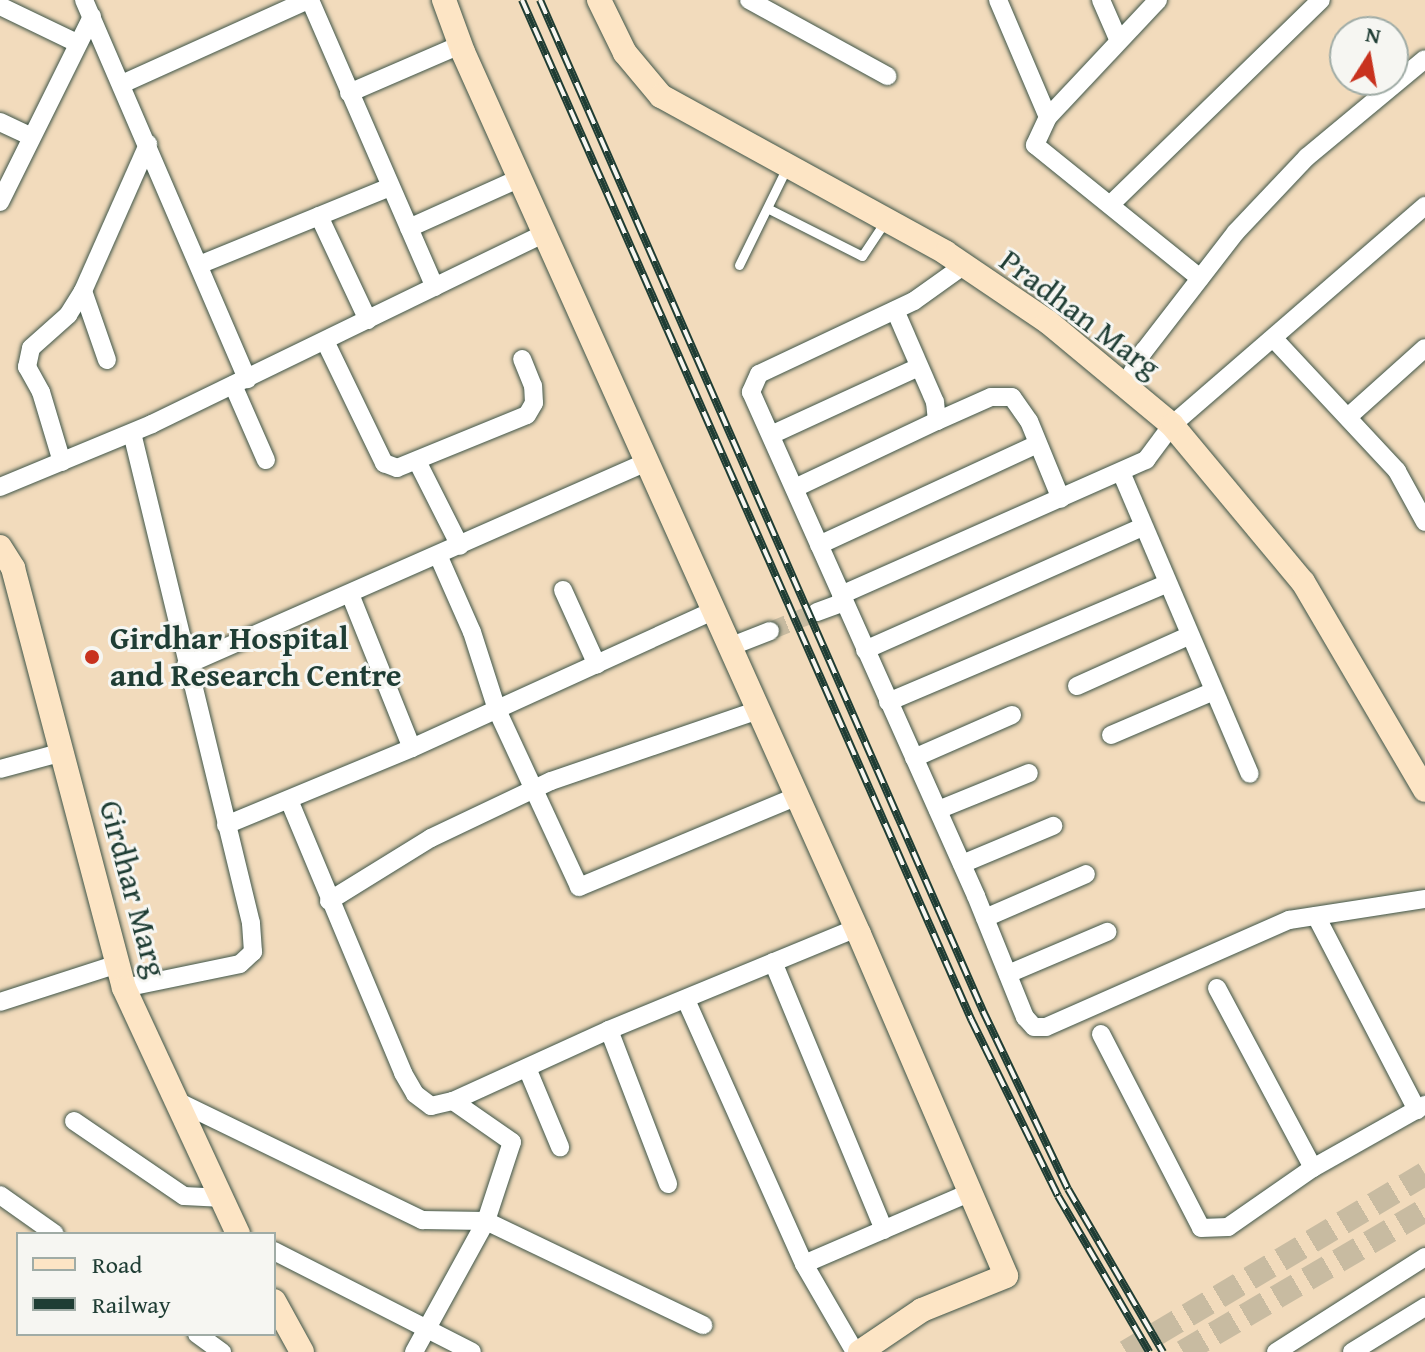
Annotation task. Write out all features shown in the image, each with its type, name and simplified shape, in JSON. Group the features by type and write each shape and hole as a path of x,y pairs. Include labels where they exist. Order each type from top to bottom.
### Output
{"street":[{"path":"122,84 309,0 435,287"},
{"path":"444,0 460,45 756,711 856,928 1006,1276 922,1310 857,1352 804,1264 686,1000"},
{"name":"Pradhan Marg","path":"599,0 625,53 661,96 742,144 788,164 887,217 1048,322 1172,425 1303,582 1425,790"},
{"path":"749,0 887,76"},
{"path":"998,0 1048,117"},
{"path":"1101,0 1118,39"},
{"path":"1158,0 1118,39 1048,117 1035,145 1200,278"},
{"path":"1110,205 1321,0"},
{"path":"0,6 77,43"},
{"path":"88,9 199,265 266,460"},
{"path":"0,202 77,43 88,9"},
{"path":"349,93 460,45"},
{"path":"1125,386 1144,351 1200,278 1307,157 1425,59"},
{"path":"0,122 32,137"},
{"path":"62,462 41,392 27,367 31,348 68,315 83,291 148,144"},
{"path":"409,228 520,178"},
{"path":"199,265 390,187"},
{"path":"319,216 368,320"},
{"path":"817,612 1146,460 1172,425 1421,216"},
{"path":"0,487 132,433 546,233"},
{"path":"963,266 895,310 759,374 751,392 962,864 1025,1017 1034,1027 1046,1027 1289,920 1425,899"},
{"path":"83,291 107,360"},
{"path":"895,310 935,402 937,421"},
{"path":"1275,340 1418,491 1425,522"},
{"path":"325,341 384,463 397,468 527,415 534,403 533,386 522,359"},
{"path":"1348,417 1425,348"},
{"path":"771,435 919,367"},
{"path":"795,488 991,397 1012,397 1038,444 1061,499"},
{"path":"124,988 240,964 253,952 251,923 132,433"},
{"path":"819,545 1038,444"},
{"path":"417,461 460,546"},
{"path":"186,665 647,462"},
{"path":"1121,472 1188,636 1250,774"},
{"path":"865,650 1143,527"},
{"name":"Girdhar Marg","path":"0,547 13,568 124,988 237,1232"},
{"path":"438,555 472,632 497,710 579,887 795,797"},
{"path":"888,702 1166,584"},
{"path":"563,590 597,665"},
{"path":"350,594 412,748"},
{"path":"226,825 412,748 713,611"},
{"path":"729,647 770,631"},
{"path":"1077,686 1188,636"},
{"path":"1111,735 1212,692"},
{"path":"329,901 431,838 535,791 661,740 756,711"},
{"path":"914,758 1012,715"},
{"path":"0,769 63,752"},
{"path":"938,810 1029,773"},
{"path":"289,800 329,901 415,1094 431,1106 453,1101 609,1030 856,928"},
{"path":"962,864 1053,826"},
{"path":"985,918 1086,874"},
{"path":"1101,1034 1201,1228 1228,1227 1313,1168 1421,1107 1316,916"},
{"path":"1008,974 1107,932"},
{"path":"773,962 884,1230"},
{"path":"0,1002 118,964"},
{"path":"1217,988 1313,1168"},
{"path":"609,1030 668,1184"},
{"path":"527,1068 560,1147"},
{"path":"175,1100 422,1220 486,1221 703,1325"},
{"path":"414,1352 429,1330 486,1221 512,1142 453,1101"},
{"path":"74,1121 184,1196 219,1198"},
{"path":"804,1264 969,1193"},
{"path":"0,1195 52,1232"},
{"path":"276,1252 472,1352"},
{"path":"1276,1352 1425,1257"},
{"path":"276,1305 302,1352"},
{"path":"1352,1352 1425,1307"},
{"path":"200,1336 222,1352"}],"lane":[{"path":"739,265 769,209 788,164"},
{"path":"769,209 862,256 887,217"}],"tunnel":[{"path":"770,631 817,612"},
{"path":"1126,1352 1425,1174"},
{"path":"1183,1352 1425,1210"}],"railway":[{"path":"522,0 971,1019 1058,1196 1149,1352"},
{"path":"540,0 983,1011 1068,1189 1163,1352"}],"place":[{"name":"Girdhar Hospital and Research Centre","path":"92,657"}]}
